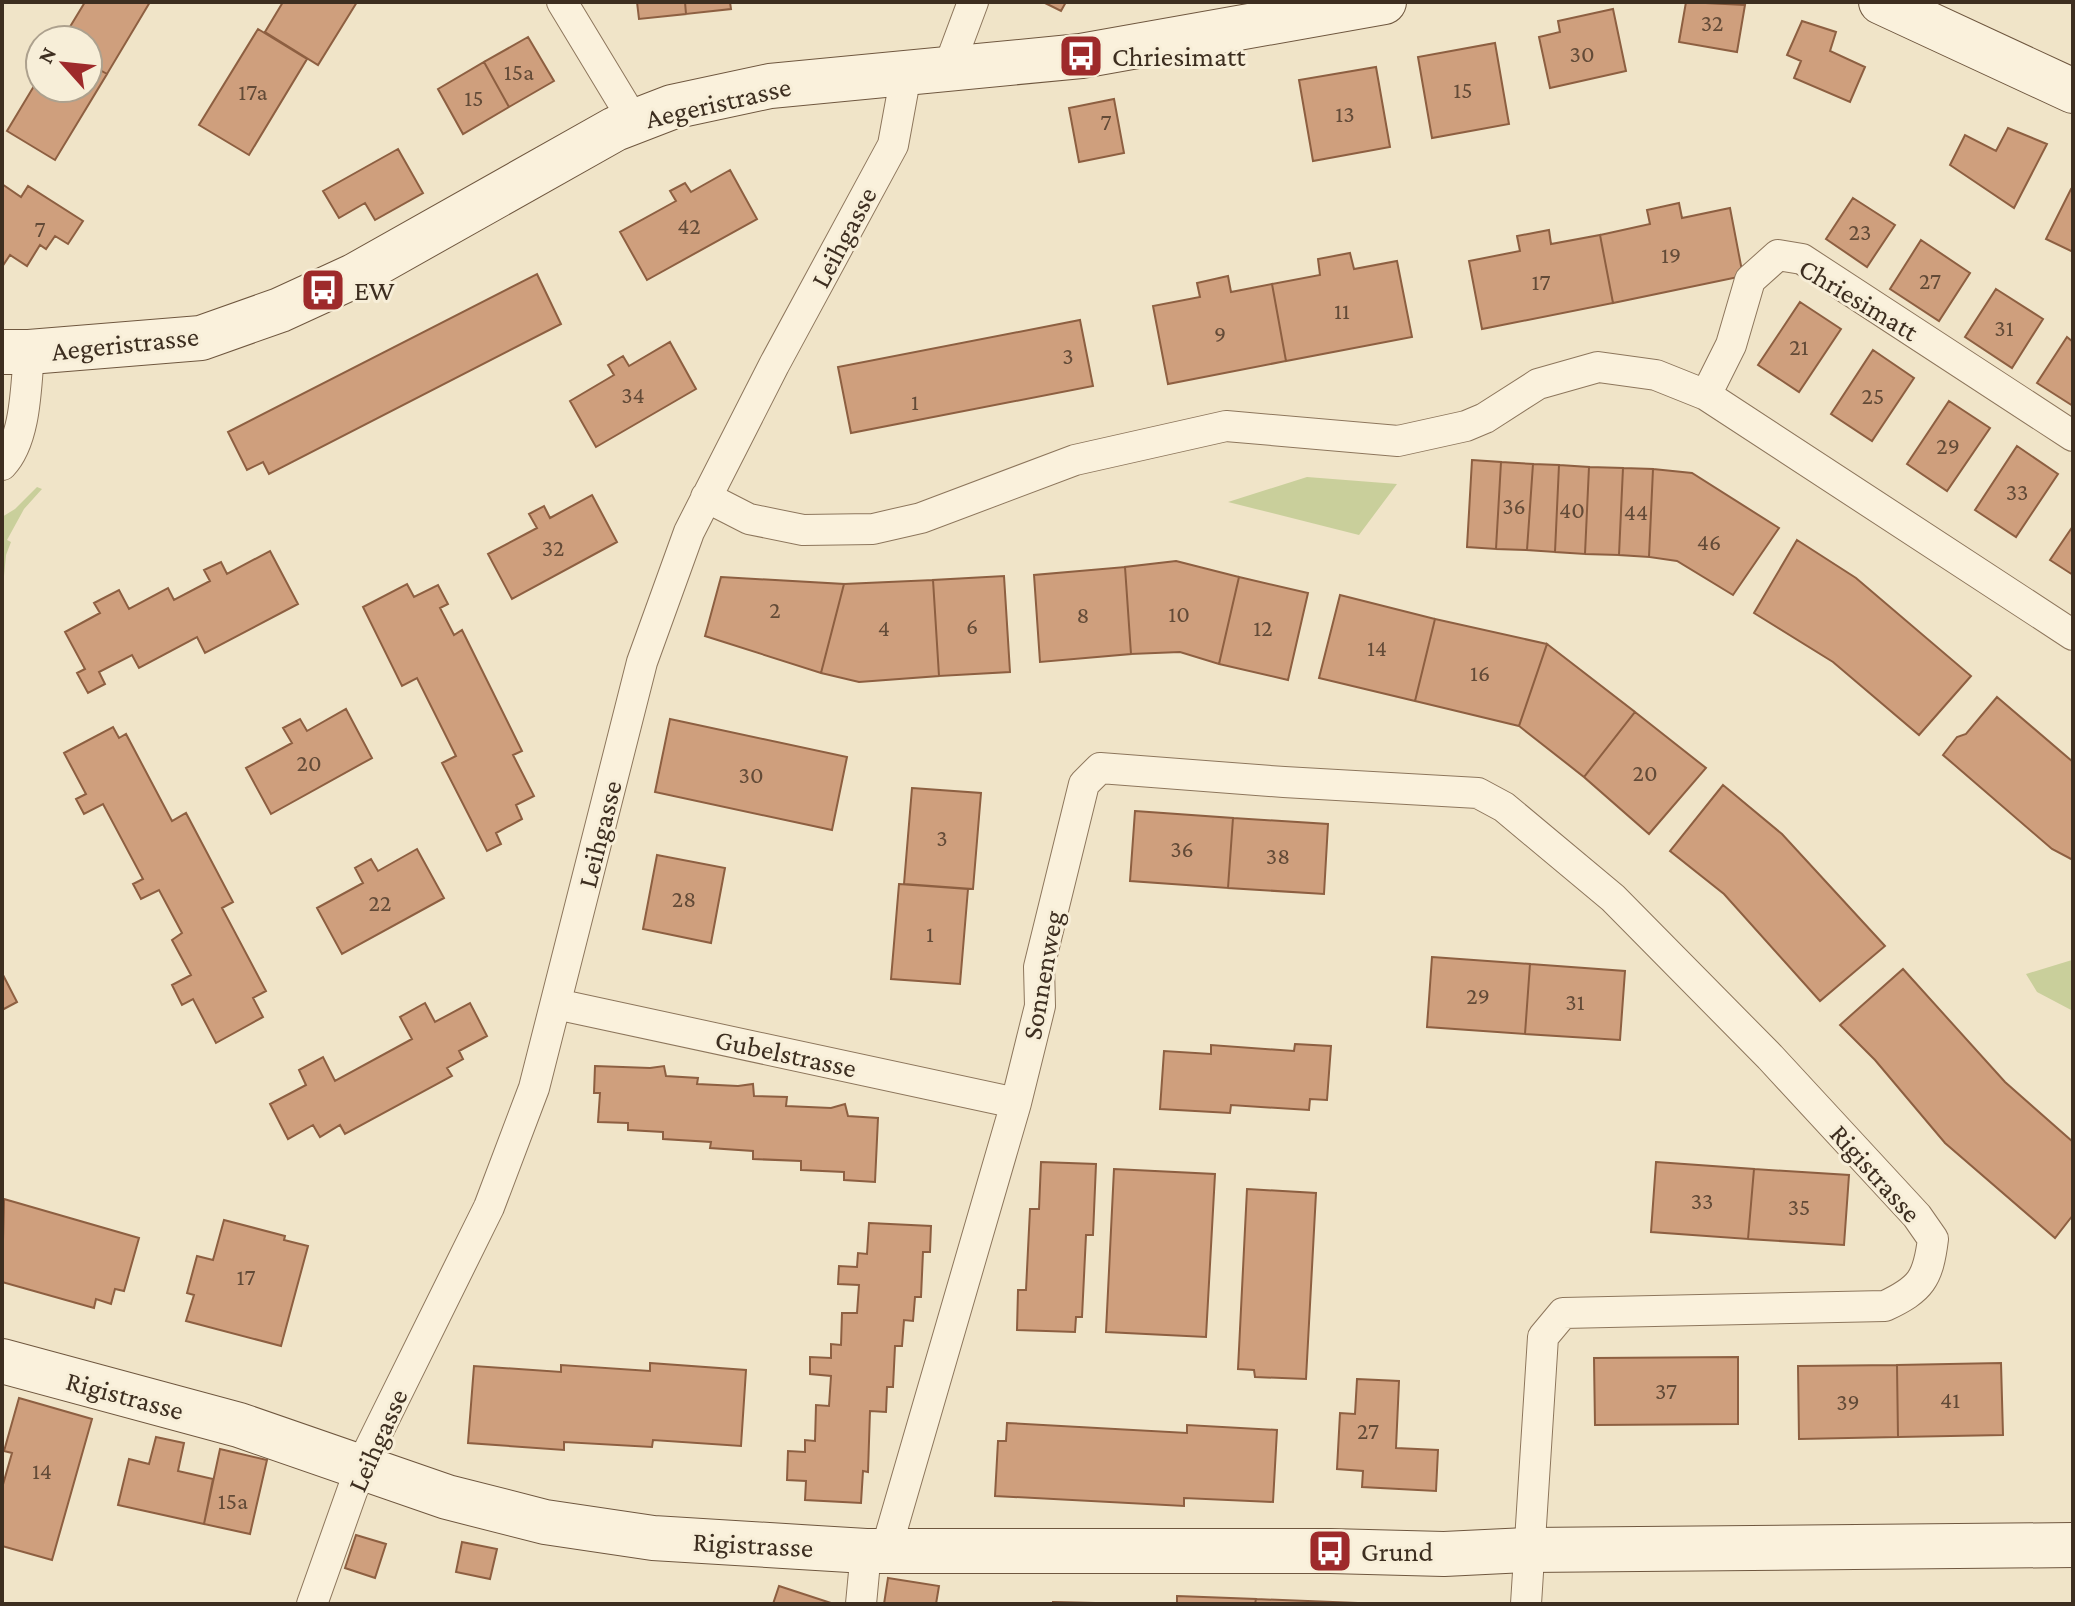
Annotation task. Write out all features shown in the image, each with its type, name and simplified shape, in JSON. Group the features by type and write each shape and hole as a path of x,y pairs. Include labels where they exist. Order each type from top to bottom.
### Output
{"street":[{"path":"562,2 634,121"},
{"path":"948,69 973,2"},
{"name":"Aegeristrasse","path":"16,352 201,338 280,310 354,276 634,121 672,107 770,86 1081,56 1384,2"},
{"path":"1881,2 2073,91"},
{"name":"Leihgasse","path":"312,1604 361,1466 489,1207 534,1088 642,662 689,532 893,145 906,74"},
{"name":"Chriesimatt","path":"1706,395 1731,345 1750,280 1778,255 1802,259 2073,436"},
{"path":"2,465 9,458 23,418 16,352"},
{"path":"706,497 749,519 803,530 873,529 921,518 1075,460 1226,426 1398,441 1466,426 1485,418 1538,384 1598,367 1656,375 1706,395 2073,635"},
{"name":"Sonnenweg","path":"861,1604 1016,1103 1040,1006 1039,967 1084,784 1100,768 1478,793"},
{"name":"Rigistrasse","path":"1478,793 1504,807 1613,898 1770,1057 1917,1216 1933,1239 1929,1266 1912,1293 1885,1306 1563,1313 1543,1337 1528,1550"},
{"name":"Gubelstrasse","path":"556,1004 1016,1103"},
{"name":"Rigistrasse","path":"2,1361 239,1425 447,1497 545,1522 653,1538 876,1551 1444,1554 1528,1550 2073,1545"},
{"path":"1526,1604 1528,1550"}],"green space":[{"path":"1307,477 1397,484 1359,535 1228,502"},
{"path":"37,487 42,489 24,509 7,540 11,542 6,555 2,597 2,517"},
{"path":"2072,960 2073,1011 2037,992 2026,974"}],"building":[{"path":"85,2 150,2 107,74 104,72 104,24 72,24"},
{"path":"283,2 357,2 318,65 265,32"},
{"path":"637,2 685,2 686,14 639,19"},
{"path":"685,2 730,2 731,9 686,14"},
{"path":"1043,2 1066,2 1061,11"},
{"path":"1686,2 1745,5 1737,52 1679,42"},
{"path":"1613,9 1626,71 1550,88 1539,37 1560,32 1558,21"},
{"path":"1802,21 1836,32 1830,51 1865,67 1850,102 1794,78 1801,61 1787,55"},
{"path":"258,29 307,59 249,155 199,125"},
{"path":"528,37 554,81 509,107 484,62"},
{"path":"1495,43 1509,124 1432,138 1418,57"},
{"path":"484,62 509,107 463,134 438,89"},
{"path":"1376,67 1390,147 1313,161 1299,80"},
{"path":"1114,99 1124,153 1079,162 1069,108"},
{"path":"24,103 89,104 55,160 7,131"},
{"path":"2008,128 2047,144 2014,208 1950,165 1965,135 1996,151"},
{"path":"398,149 423,193 375,220 365,203 339,218 323,191"},
{"path":"730,170 757,219 647,280 620,232 676,201 670,191 685,183 691,192"},
{"path":"2,184 21,197 28,186 83,221 68,244 55,236 46,249 40,245 27,266 10,255 2,267"},
{"path":"2073,190 2073,252 2046,239"},
{"path":"1853,198 1895,225 1867,267 1826,239"},
{"path":"1679,203 1682,218 1730,208 1743,276 1613,303 1600,235 1650,224 1647,210"},
{"path":"1549,230 1551,244 1600,235 1613,303 1482,329 1469,261 1520,251 1517,236"},
{"path":"1921,240 1970,273 1939,321 1890,289"},
{"path":"1350,253 1354,269 1397,261 1412,337 1286,361 1272,284 1320,275 1318,259"},
{"path":"537,274 561,324 269,474 263,462 247,470 228,432"},
{"path":"1228,276 1231,292 1272,284 1286,361 1168,384 1153,306 1200,297 1197,283"},
{"path":"1996,289 2043,319 2012,368 1965,337"},
{"path":"1800,302 1841,329 1799,392 1758,365"},
{"path":"1080,320 1093,386 851,433 838,367"},
{"path":"2067,337 2073,342 2073,406 2037,383"},
{"path":"670,342 696,389 596,447 570,401 614,375 608,365 623,356 629,366"},
{"path":"1873,350 1914,378 1872,441 1831,414"},
{"path":"1949,401 1990,428 1947,491 1907,464"},
{"path":"2017,446 2058,474 2016,537 1975,510"},
{"path":"1472,460 1501,462 1496,549 1467,547"},
{"path":"1501,462 1533,464 1527,550 1496,549"},
{"path":"1533,464 1559,465 1555,552 1527,550"},
{"path":"1559,465 1589,467 1585,554 1555,552"},
{"path":"1589,467 1623,468 1619,555 1585,554"},
{"path":"1623,468 1653,469 1649,557 1619,555"},
{"path":"1653,469 1692,473 1779,528 1733,595 1677,561 1649,557"},
{"path":"592,495 617,542 512,599 488,554 537,528 529,514 544,506 550,518"},
{"path":"2073,526 2073,575 2050,560"},
{"path":"1797,540 1856,578 1971,676 1919,735 1833,662 1754,613"},
{"path":"270,551 298,604 205,653 197,637 139,668 132,655 99,672 105,684 88,693 77,673 85,669 65,632 100,613 94,603 119,590 129,609 168,588 174,600 210,581 204,570 221,562 227,574"},
{"path":"1176,561 1239,577 1219,664 1180,652 1131,654 1125,567"},
{"path":"1125,567 1131,654 1040,662 1034,575"},
{"path":"1004,576 1010,672 939,676 933,580"},
{"path":"721,577 844,584 821,673 705,636"},
{"path":"1239,577 1308,593 1288,680 1219,664"},
{"path":"933,580 939,676 859,682 821,673 844,584"},
{"path":"407,584 414,597 438,585 448,604 440,608 454,635 462,630 522,751 513,755 534,796 516,805 522,819 496,833 501,844 487,851 442,763 456,756 417,678 402,686 363,607"},
{"path":"1340,595 1435,619 1415,701 1319,678"},
{"path":"1435,619 1547,644 1519,726 1415,701"},
{"path":"1547,644 1635,712 1584,777 1519,726"},
{"path":"1997,697 2073,762 2073,860 2052,849 1943,755 1957,737 1966,734"},
{"path":"346,709 372,758 271,814 246,768 292,743 283,728 300,719 307,731"},
{"path":"1635,712 1706,768 1649,834 1584,777"},
{"path":"670,719 847,757 832,830 655,792"},
{"path":"113,727 119,738 126,734 172,821 186,813 233,902 222,908 266,991 253,998 263,1017 216,1043 193,999 182,1005 172,985 191,975 172,940 182,933 159,890 141,899 133,884 143,879 103,804 84,814 76,799 86,794 64,753"},
{"path":"1723,785 1782,834 1885,946 1820,1001 1724,894 1670,851"},
{"path":"912,788 981,793 973,889 904,884"},
{"path":"1135,811 1233,818 1228,888 1130,881"},
{"path":"1233,818 1328,824 1324,894 1228,888"},
{"path":"417,849 444,898 342,954 317,908 363,883 355,868 371,859 378,871"},
{"path":"657,855 725,868 711,943 643,929"},
{"path":"899,884 968,889 960,984 891,979"},
{"path":"1432,957 1530,964 1525,1034 1427,1027"},
{"path":"1530,964 1625,971 1620,1040 1525,1034"},
{"path":"1903,969 2005,1082 2073,1142 2073,1215 2055,1238 1945,1143 1875,1060 1840,1025"},
{"path":"2,973 17,1002 2,1010"},
{"path":"425,1003 435,1022 470,1003 487,1036 459,1051 463,1059 447,1068 452,1076 345,1134 340,1125 320,1137 313,1125 288,1139 270,1104 306,1085 299,1070 323,1057 335,1081 412,1039 400,1017"},
{"path":"1295,1044 1331,1046 1327,1100 1310,1099 1309,1110 1231,1105 1230,1113 1160,1109 1164,1051 1211,1054 1211,1045 1294,1051"},
{"path":"595,1066 664,1066 666,1076 698,1078 697,1084 753,1084 754,1096 787,1097 786,1106 831,1108 845,1104 848,1116 878,1118 875,1182 844,1180 844,1172 801,1170 801,1161 753,1159 753,1151 710,1148 711,1142 663,1139 663,1132 628,1130 628,1123 598,1122 600,1093 594,1093"},
{"path":"1041,1162 1096,1164 1093,1235 1086,1235 1082,1317 1076,1317 1075,1332 1017,1330 1018,1290 1026,1290 1030,1209 1039,1209"},
{"path":"1656,1162 1754,1169 1748,1239 1651,1232"},
{"path":"1114,1169 1215,1174 1206,1337 1106,1332"},
{"path":"1754,1169 1849,1175 1844,1245 1748,1239"},
{"path":"1247,1189 1316,1193 1306,1379 1255,1377 1254,1370 1238,1369"},
{"path":"4,1199 139,1238 124,1291 115,1289 111,1304 96,1299 94,1308 2,1282"},
{"path":"224,1220 285,1236 284,1240 308,1246 281,1346 186,1321 194,1295 187,1293 197,1256 213,1260"},
{"path":"869,1223 931,1226 930,1252 923,1252 921,1297 915,1297 913,1321 904,1320 902,1346 895,1346 893,1387 887,1387 886,1412 870,1411 868,1472 863,1471 861,1503 805,1500 806,1481 787,1480 788,1451 805,1452 805,1440 815,1441 816,1405 829,1406 831,1376 810,1374 810,1357 831,1358 831,1344 841,1345 842,1313 857,1313 859,1285 838,1284 839,1266 857,1267 858,1253 867,1254"},
{"path":"1738,1357 1738,1424 1595,1425 1594,1358"},
{"path":"650,1363 746,1370 741,1446 653,1440 652,1447 564,1442 564,1450 468,1443 474,1366 561,1372 561,1365 650,1371"},
{"path":"2001,1363 2003,1435 1898,1437 1897,1365"},
{"path":"1897,1365 1898,1437 1799,1439 1798,1366"},
{"path":"1357,1379 1399,1381 1396,1448 1438,1450 1436,1491 1362,1487 1363,1471 1337,1469 1340,1413 1355,1414"},
{"path":"19,1398 92,1419 52,1560 2,1546 2,1488 12,1453 4,1451"},
{"path":"1007,1423 1187,1433 1187,1425 1277,1430 1273,1502 1184,1498 1184,1506 995,1496 998,1441 1006,1441"},
{"path":"156,1437 184,1443 178,1471 213,1479 204,1524 118,1505 129,1459 149,1464"},
{"path":"220,1449 267,1460 250,1534 204,1524"},
{"path":"356,1535 386,1544 375,1578 345,1568"},
{"path":"462,1542 497,1549 490,1579 456,1572"},
{"path":"888,1578 939,1586 936,1604 884,1604"},
{"path":"779,1586 831,1603 831,1604 773,1604"},
{"path":"1177,1596 1256,1599 1255,1604 1177,1604"},
{"path":"1256,1599 1357,1603 1357,1604 1255,1604"},
{"path":"1053,1602 1138,1604 1053,1604"}],"place":[{"name":"Chriesimatt","path":"1081,56"},
{"name":"EW","path":"323,290"},
{"name":"Grund","path":"1330,1551"}]}
